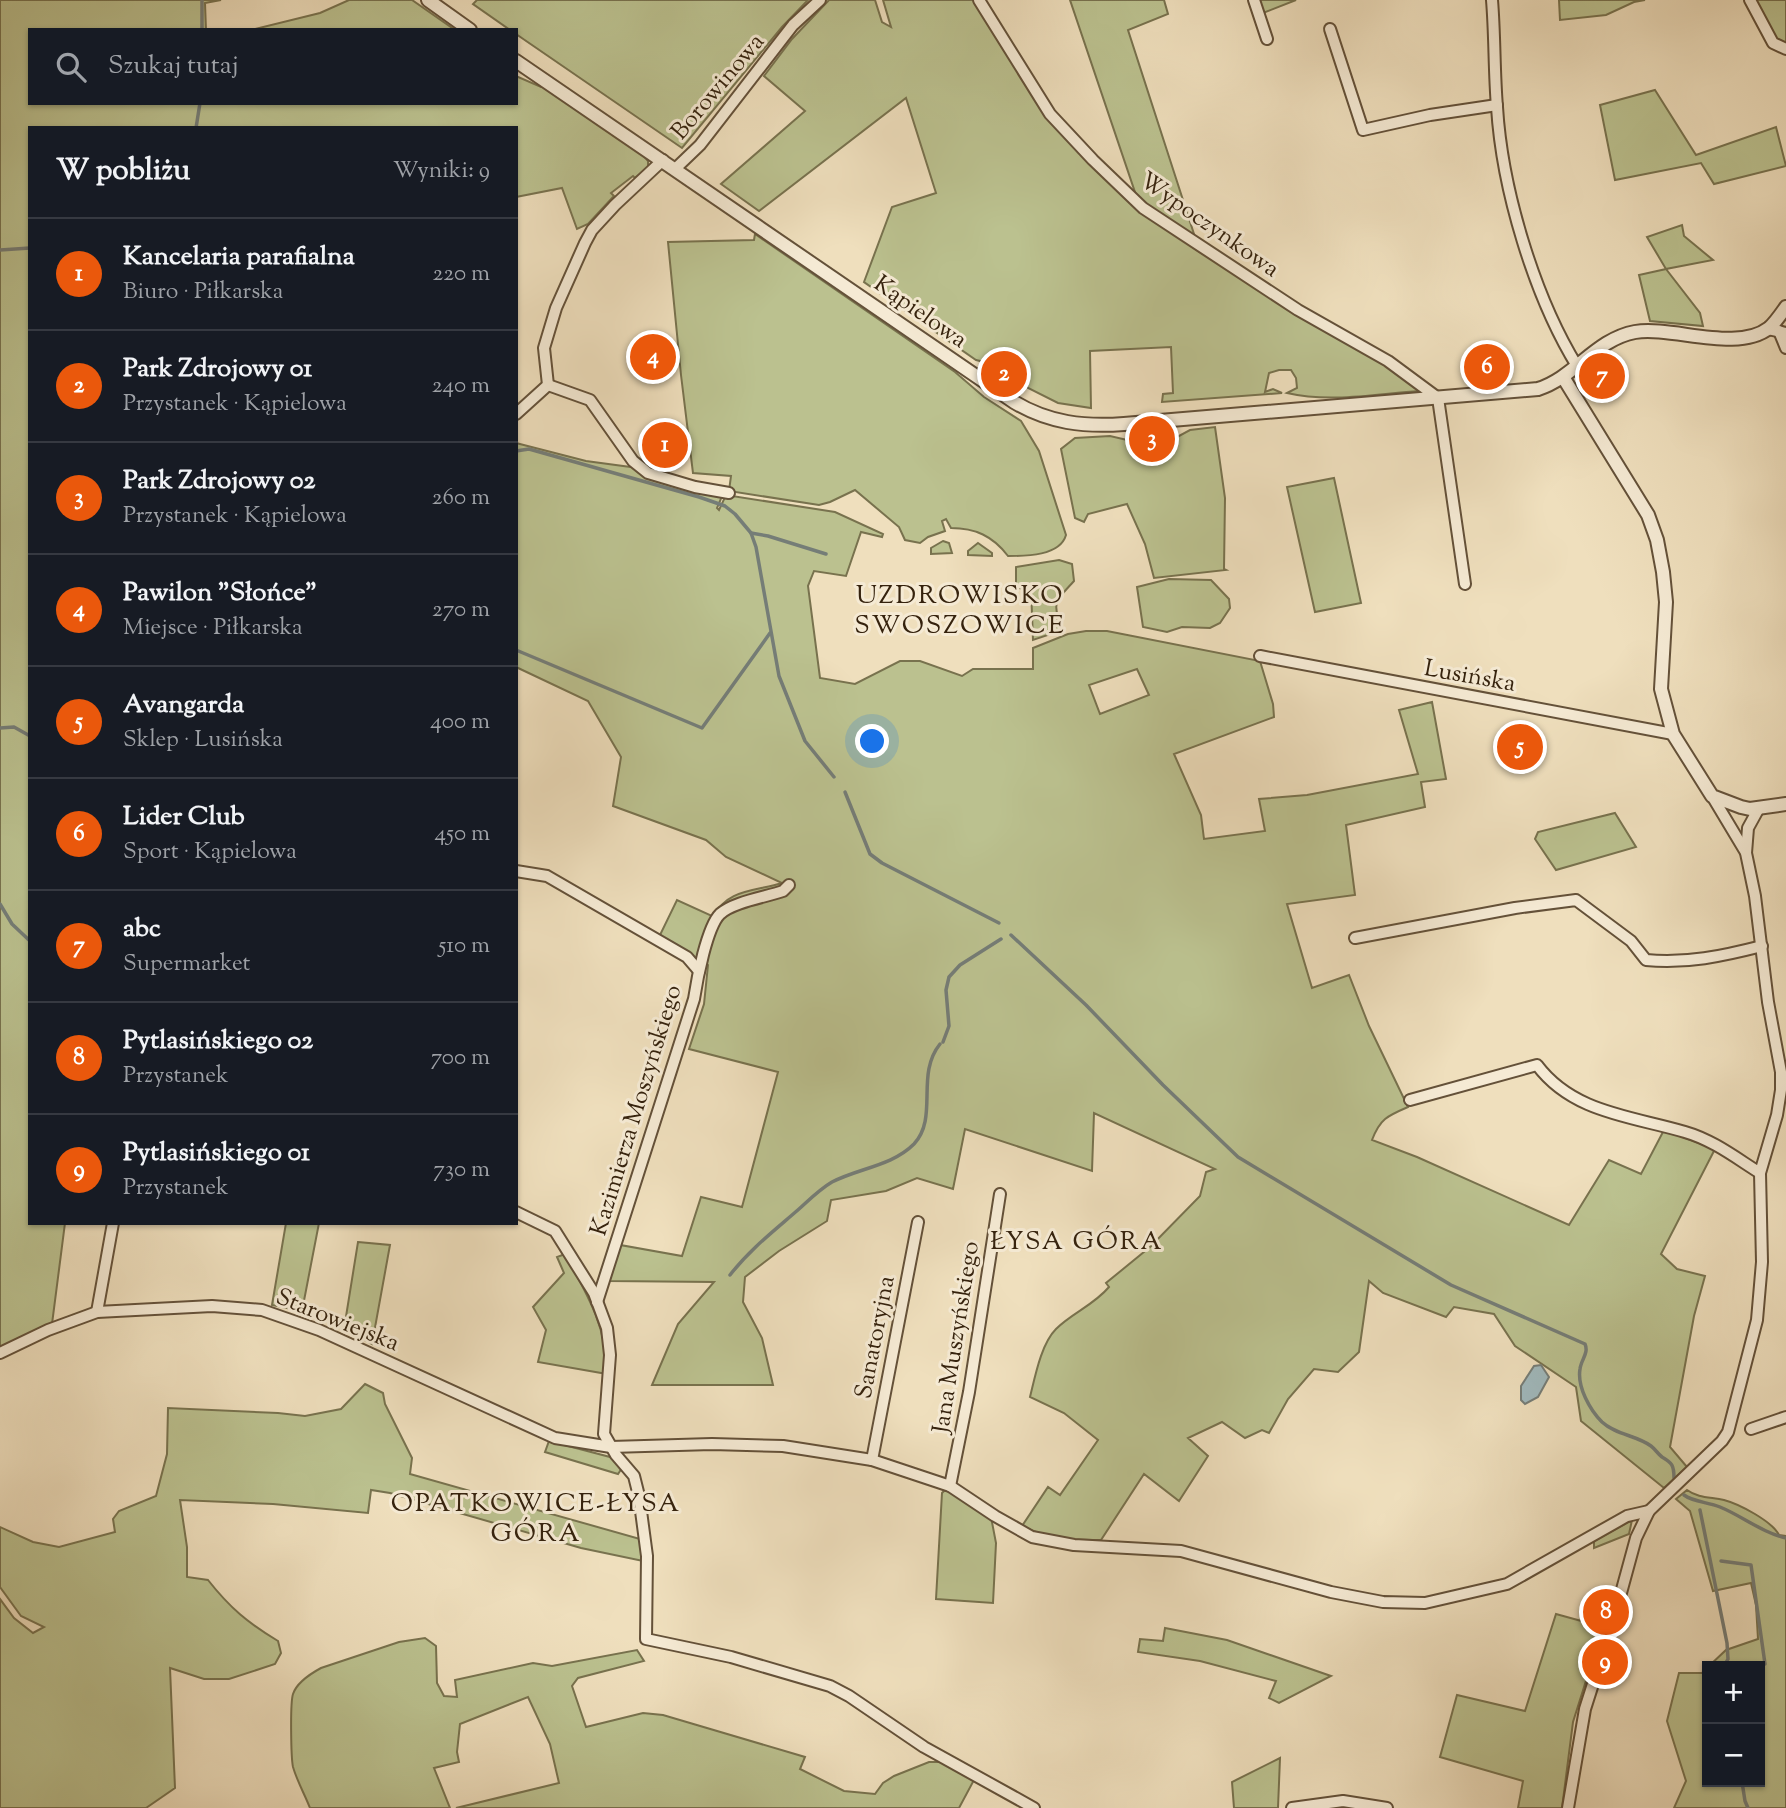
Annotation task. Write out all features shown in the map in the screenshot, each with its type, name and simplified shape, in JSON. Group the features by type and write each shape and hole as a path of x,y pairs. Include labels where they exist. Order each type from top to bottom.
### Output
{"street":[{"path":"428,0 467,28"},
{"name":"Borowinowa","path":"676,168 700,145 793,25 820,0"},
{"name":"Wypoczynkowa","path":"979,0 1050,114 1143,208 1298,310 1388,360 1438,398"},
{"path":"1254,0 1267,39"},
{"path":"1492,0 1497,105 1507,173 1532,270 1577,366"},
{"path":"1750,0 1773,43 1786,49"},
{"path":"1330,29 1363,130 1430,115 1497,105"},
{"name":"Kąpielowa","path":"518,62 1014,402 1046,418 1072,424 1104,425 1538,389 1563,377 1612,340 1635,332 1727,338 1778,331"},
{"path":"548,385 544,348 556,308 585,243 592,230 615,205 663,160"},
{"path":"1786,307 1778,331 1786,348"},
{"path":"1563,377 1648,516 1657,540 1666,602 1661,689 1673,734 1746,853"},
{"path":"518,412 548,385"},
{"path":"548,385 590,400 633,461 648,473 695,488 729,493"},
{"path":"1438,398 1465,584"},
{"name":"Lusińska","path":"1260,656 1673,734"},
{"path":"1712,796 1741,807 1759,808 1786,804"},
{"path":"1568,1808 1585,1709 1636,1538 1649,1511 1722,1441 1728,1432 1757,1320 1762,1262 1760,1172 1783,1090 1768,1002 1755,896 1746,853 1748,828 1759,808"},
{"name":"Kazimierza Moszyńskiego","path":"518,871 547,876 687,957 699,971 694,999 597,1302"},
{"path":"699,971 718,916 733,906 783,891 789,885"},
{"path":"1355,938 1515,908 1576,900 1631,941 1646,960 1671,962 1724,956 1762,946"},
{"path":"1410,1100 1537,1065 1551,1083 1596,1109 1686,1132 1714,1143 1760,1172"},
{"name":"Jana Muszyńskiego","path":"950,1486 970,1392 1000,1194"},
{"name":"Kazimierza Moszyńskiego","path":"518,1213 555,1231 577,1262 597,1302 607,1328 610,1355 604,1434 611,1447"},
{"name":"Sanatoryjna","path":"872,1460 918,1222"},
{"path":"97,1312 113,1225"},
{"name":"Starowiejska","path":"0,1353 48,1330 97,1312 212,1306 262,1310 318,1330 555,1438 611,1447 712,1444 783,1446 872,1460 950,1486 1032,1537 1074,1545 1181,1550 1331,1592 1383,1602 1425,1603 1507,1584 1627,1516 1649,1511"},
{"path":"1751,1429 1786,1417"},
{"path":"611,1447 634,1476 639,1496 647,1556 646,1639 731,1657 831,1686 924,1747 1034,1808"},
{"path":"1292,1808 1343,1801 1387,1808"}],"green space":[{"path":"0,0 221,0 205,3 206,28 28,28 28,105 518,105 518,77 541,87 545,86 648,161 648,167 611,193 614,196 588,224 577,229 562,188 518,197 518,126 28,126 28,1225 65,1225 52,1324 0,1348"},
{"path":"349,0 412,0 452,28 259,28 320,13"},
{"path":"477,0 808,0 782,27 682,148 518,35 518,28 507,28 473,4"},
{"path":"829,0 875,0 882,22 891,27 883,0 974,0 986,14 1048,120 1142,211 1198,251 1389,366 1417,385 1419,391 1353,397 1303,396 1287,393 1297,388 1296,378 1291,370 1279,370 1269,373 1265,392 1273,389 1282,393 1162,402 1163,394 1173,393 1171,347 1090,351 1091,408 1058,403 1028,388 997,365 976,360 864,282 892,207 936,193 906,98 759,211 721,184 805,111 764,76 792,39"},
{"path":"1070,0 1164,0 1168,14 1128,30 1194,234 1191,236 1137,198"},
{"path":"1258,0 1296,0 1263,13"},
{"path":"1559,0 1645,0 1606,15 1560,20"},
{"path":"1754,0 1786,0 1786,47 1776,41"},
{"path":"1655,90 1696,155 1776,127 1786,166 1714,184 1701,163 1615,180 1600,105"},
{"path":"1682,225 1684,236 1713,260 1666,269 1647,237"},
{"path":"755,234 955,372 984,397 1021,421 1039,451 1066,535 1063,542 1050,551 1008,556 990,538 976,532 951,528 946,519 942,521 945,531 920,543 905,540 899,527 855,490 819,505 729,491 731,476 693,473 668,242 754,240"},
{"path":"1666,269 1700,313 1703,326 1650,321 1639,275"},
{"path":"1215,427 1225,498 1226,570 1154,578 1145,544 1127,504 1088,514 1084,522 1075,518 1061,449 1075,438 1110,436 1140,443 1168,442 1190,430"},
{"path":"518,444 586,461 638,468 723,494 717,508 719,510 726,495 835,512 883,534 882,537 861,532 846,576 814,571 808,586 820,678 855,684 900,661 920,661 962,676 973,669 1033,669 1033,648 1068,634 1086,631 1107,631 1260,661 1273,704 1274,717 1174,754 1201,815 1204,839 1265,831 1259,799 1307,795 1418,774 1399,710 1432,702 1446,779 1421,782 1425,807 1346,825 1355,895 1287,904 1312,988 1349,975 1369,1026 1408,1107 1385,1119 1372,1140 1417,1157 1569,1225 1609,1160 1641,1174 1664,1130 1715,1149 1661,1254 1677,1269 1705,1276 1694,1316 1670,1447 1687,1467 1664,1488 1581,1421 1576,1387 1515,1346 1494,1314 1454,1307 1446,1317 1383,1293 1369,1281 1359,1352 1338,1372 1314,1369 1288,1399 1269,1433 1262,1430 1245,1438 1222,1422 1188,1438 1208,1456 1179,1501 1144,1474 1101,1540 1061,1539 1042,1535 1022,1526 1048,1487 1060,1495 1098,1440 1064,1413 1030,1397 1046,1343 1056,1329 1103,1293 1109,1287 1106,1283 1150,1247 1200,1196 1206,1172 1215,1169 1094,1113 1092,1171 965,1129 953,1189 917,1178 886,1191 831,1200 827,1221 779,1251 745,1277 743,1302 762,1338 773,1385 652,1385 678,1324 714,1282 609,1281 620,1245 682,1256 701,1197 742,1207 778,1072 689,1049 704,1004 708,965 659,937 677,900 714,917 719,908 734,896 782,883 726,857 706,840 613,806 621,757 588,701 518,668","holes":["1137,669 1149,695 1100,714 1089,685"]},
{"path":"1334,478 1361,603 1315,612 1287,487"},
{"path":"943,541 949,543 952,553 931,554 931,548"},
{"path":"978,543 992,553 992,556 968,555 968,551"},
{"path":"1059,560 1072,564 1074,581 1057,603 1057,614 1063,630 1033,640 1031,589 1016,588 1016,567"},
{"path":"1169,579 1211,580 1229,599 1230,608 1220,623 1210,628 1182,627 1167,632 1143,627 1137,587"},
{"path":"1615,813 1636,847 1556,870 1535,839 1538,832"},
{"path":"286,1225 319,1225 302,1311 272,1305"},
{"path":"358,1242 390,1245 372,1344 344,1329"},
{"path":"565,1254 600,1326 607,1374 538,1362 546,1330 533,1307 564,1273 557,1257"},
{"path":"365,1384 383,1393 385,1404 412,1458 410,1474 640,1539 643,1561 581,1548 390,1493 371,1490 368,1513 273,1504 180,1500 187,1547 187,1577 208,1580 240,1614 278,1641 281,1653 275,1664 229,1679 204,1679 170,1668 175,1788 146,1808 0,1808 0,1599 14,1618 33,1633 44,1627 21,1616 0,1587 0,1527 33,1542 59,1547 115,1532 113,1519 119,1511 156,1496 167,1454 168,1408 305,1416 341,1409"},
{"path":"549,1441 610,1457 622,1468 618,1474 545,1452"},
{"path":"946,1489 991,1517 996,1543 993,1603 936,1599 942,1493"},
{"path":"1687,1490 1700,1496 1724,1500 1754,1514 1779,1535 1786,1536 1786,1808 1674,1808 1686,1781 1667,1721 1679,1673 1702,1673 1702,1787 1765,1787 1765,1661 1714,1661 1726,1650 1758,1639 1756,1605 1751,1583 1713,1591 1690,1511 1676,1499"},
{"path":"1632,1520 1629,1534 1594,1548 1594,1541"},
{"path":"1556,1614 1603,1627 1573,1722 1562,1808 1518,1808 1523,1781 1440,1757 1457,1695 1525,1711"},
{"path":"1165,1628 1227,1640 1331,1676 1279,1703 1269,1698 1276,1681 1200,1661 1138,1652 1140,1639 1163,1641"},
{"path":"425,1638 436,1646 437,1683 444,1696 457,1697 455,1680 533,1663 552,1666 637,1650 644,1661 578,1678 572,1686 586,1727 643,1713 663,1715 805,1757 800,1769 844,1791 875,1794 883,1783 894,1776 929,1762 942,1762 974,1780 959,1808 456,1808 559,1783 550,1744 528,1697 460,1724 457,1752 459,1762 434,1768 450,1808 310,1808 292,1762 291,1708 293,1694 298,1686 321,1668 399,1642"},
{"path":"1280,1758 1278,1808 1234,1808 1232,1782"}],"water":[{"path":"1541,1365 1549,1377 1538,1397 1525,1404 1521,1400 1521,1386 1534,1366"}],"waterway":[{"path":"202,0 202,28"},
{"path":"196,126 200,105"},
{"path":"0,250 28,248"},
{"path":"518,451 529,449 699,497 725,506 735,514 751,533 756,547 779,676 805,741 834,777"},
{"path":"751,533 826,554"},
{"path":"518,651 702,728 770,633"},
{"path":"0,728 14,727 28,735"},
{"path":"845,792 870,854 882,863 999,923"},
{"path":"0,904 12,924 28,939"},
{"path":"1011,935 1086,1005 1163,1085 1238,1157 1451,1285 1585,1344 1580,1383 1593,1411 1608,1426 1651,1446 1672,1465 1674,1478"},
{"path":"943,1042 949,1026 946,990 949,977 960,965 1001,939"},
{"path":"730,1275 754,1248 823,1188 842,1177 896,1157 914,1144 925,1121 929,1069 940,1044"},
{"path":"1684,1495 1720,1507 1786,1538"},
{"path":"1700,1510 1727,1643 1727,1661"},
{"path":"1721,1561 1751,1565 1765,1661"},
{"path":"1743,1787 1748,1808"}],"place":[{"name":"Pawilon \"Słońce\"","path":"653,357"},
{"name":"Lider Club","path":"1487,367"},
{"name":"Park Zdrojowy 01","path":"1004,374"},
{"name":"abc","path":"1602,376"},
{"name":"Park Zdrojowy 02","path":"1152,439"},
{"name":"Kancelaria parafialna","path":"665,445"},
{"name":"Avangarda","path":"1520,747"},
{"name":"Pytlasińskiego 02","path":"1606,1612"},
{"name":"Pytlasińskiego 01","path":"1605,1662"}],"district":[{"name":"UZDROWISKO SWOSZOWICE","path":"960,609"},
{"name":"ŁYSA GÓRA","path":"1077,1240"},
{"name":"OPATKOWICE-ŁYSA GÓRA","path":"536,1517"}]}
